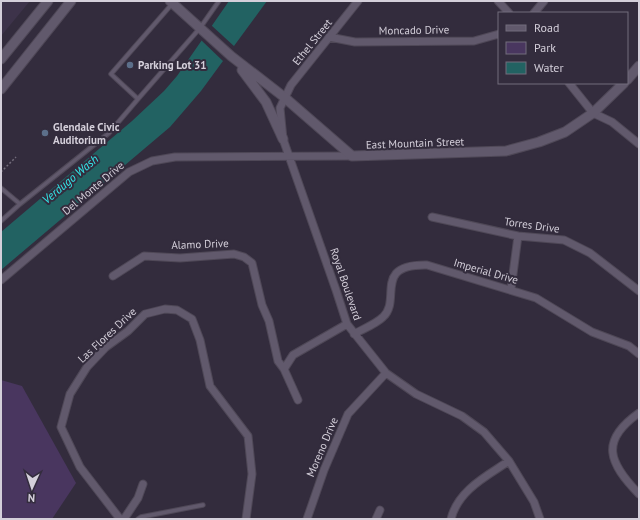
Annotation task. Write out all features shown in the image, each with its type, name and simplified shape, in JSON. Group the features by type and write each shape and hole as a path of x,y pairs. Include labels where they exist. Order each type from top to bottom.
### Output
{"street":[{"path":"1,60 48,1"},
{"path":"1,89 71,1"},
{"name":"Ethel Street","path":"284,97 358,1"},
{"path":"498,1 508,12"},
{"path":"535,12 544,1"},
{"name":"East Mountain Street","path":"171,2 231,56 284,97 352,156 506,151 539,142 565,132 593,113 623,84"},
{"name":"Moncado Drive","path":"329,37 355,42 474,40 498,34"},
{"path":"231,56 253,82 266,102 283,139"},
{"path":"628,79 639,66"},
{"path":"571,84 593,113 612,122 639,144"},
{"name":"Royal Boulevard","path":"284,97 280,106 283,139 347,324 386,373 416,394 462,416 484,432 509,461 534,502 540,519"},
{"name":"Del Monte Drive","path":"1,280 129,172 152,160 175,157 352,156"},
{"name":"Torres Drive","path":"432,217 518,236 564,240 590,253 639,291"},
{"path":"511,289 518,236"},
{"name":"Alamo Drive","path":"113,276 144,256 180,258 234,254 244,257 252,263 257,277 262,305 269,321 278,361 284,369 298,400"},
{"name":"Imperial Drive","path":"354,334 384,317 388,307 391,282 400,270 411,264 427,265 511,289 536,298 592,332 629,346 639,354"},
{"name":"Las Flores Drive","path":"120,519 80,468 62,427 70,394 87,367 106,347 128,331 145,314 165,309 177,310 192,319 200,340 210,386 248,436 252,474 246,519"},
{"path":"284,369 293,355 347,324"},
{"name":"Moreno Drive","path":"307,519 324,470 348,414 386,373"},
{"path":"639,412 624,423 614,435 613,454 618,470 639,494"},
{"path":"451,519 461,497 474,485 509,461"},
{"path":"124,519 138,498 143,484"},
{"path":"376,519 380,510"}],"lane":[{"path":"1,221 109,133 138,99 202,30 219,1"},
{"path":"138,99 111,74 171,2"},
{"path":"1,188 20,204"},
{"path":"138,519 141,517 203,505"}],"path":[{"path":"1,172 16,157"}],"shaded area":[{"path":"1,1 30,1 1,36"}],"green space":[{"path":"1,380 22,386 76,483 52,519 1,519"}],"water":[{"name":"Verdugo Wash","path":"229,1 267,1 201,91 170,127 1,270 1,232 132,121 164,91 177,76"}],"pier":[{"path":"211,25 235,47 225,63 201,40"}],"place":[{"name":"Parking Lot 31","path":"130,65"},
{"name":"Glendale Civic Auditorium","path":"45,133"}]}
